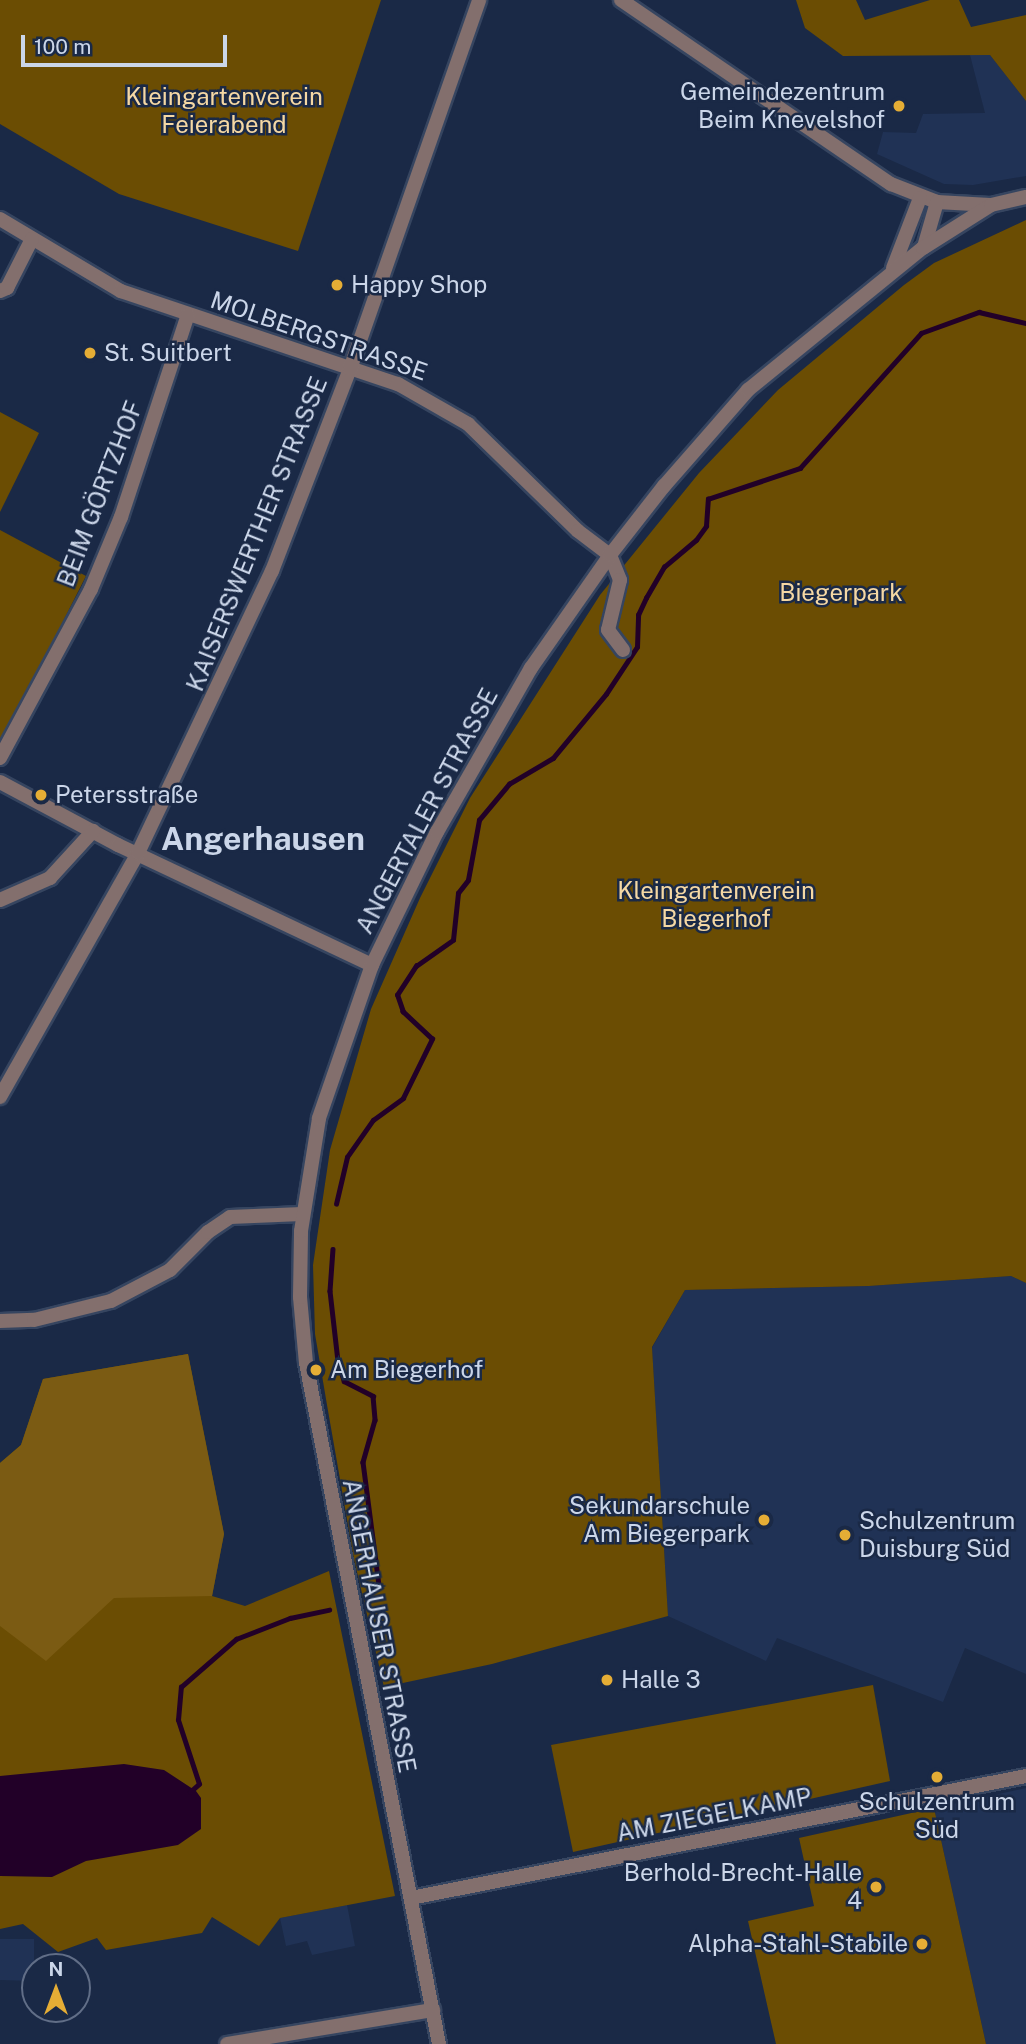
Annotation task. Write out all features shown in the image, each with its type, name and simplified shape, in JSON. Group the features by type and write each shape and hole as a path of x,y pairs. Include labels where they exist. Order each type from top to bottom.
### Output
{"street":[{"name":"KAISERSWERTHER STRASSE","path":"0,1097 138,853 272,572 350,369 479,0"},
{"path":"621,0 891,184 920,198 937,202 991,205"},
{"name":"ANGERTALER STRASSE","path":"302,1214 319,1118 372,965 437,832 524,680 610,555 664,486 748,390 891,271 923,248 991,205 1026,197"},
{"path":"891,271 920,198"},
{"path":"923,248 933,229 937,202"},
{"name":"MOLBERGSTRASSE","path":"0,219 121,292 350,369 436,401 468,424 578,531 610,555"},
{"path":"0,291 6,288 32,239"},
{"name":"BEIM GÖRTZHOF","path":"0,758 91,589 121,517 188,315"},
{"path":"610,555 620,580 608,630 623,650"},
{"path":"0,782 93,831 372,965"},
{"path":"0,900 50,878 93,831"},
{"path":"0,1321 34,1320 111,1301 170,1270 208,1232 230,1217 302,1214"},
{"name":"ANGERHAUSER STRASSE","path":"302,1214 300,1297 314,1413 439,2044"},
{"name":"AM ZIEGELKAMP","path":"411,1898 1026,1776"},
{"path":"227,2044 433,2010"}],"shaded area":[{"path":"970,55 990,55 1026,101 1026,176 973,185 944,184 877,154 883,132 916,133 923,114 985,113"},
{"name":"Schulzentrum Duisburg Süd","path":"1011,1276 1026,1283 1026,1674 965,1648 943,1702 777,1638 766,1661 668,1616 652,1348 685,1290 869,1286"},
{"path":"188,1354 224,1534 212,1596 114,1598 46,1661 0,1626 0,1463 21,1445 43,1379"},
{"path":"124,1764 164,1770 196,1791 201,1798 201,1829 178,1845 86,1861 52,1877 0,1876 0,1776"},
{"path":"1026,1788 1026,2044 986,2044 934,1808"},
{"path":"347,1905 355,1946 312,1955 307,1941 286,1946 280,1918"},
{"path":"0,1939 34,1939 34,1953 21,1953 21,1981 0,1980"}],"green space":[{"name":"Kleingartenverein Feierabend","path":"0,0 381,0 298,251 119,194 0,124"},
{"path":"796,0 856,0 865,20 930,0 959,0 971,27 1026,15 1026,101 990,55 843,56 805,28"},
{"name":"Biegerpark","path":"1026,220 1026,1283 1011,1276 869,1286 685,1290 652,1347 668,1616 492,1664 384,1687 354,1559 315,1334 313,1265 330,1150 371,1009 420,898 470,798 600,595 699,473 778,390 904,285 934,263"},
{"path":"0,412 39,433 0,512"},
{"path":"0,530 86,576 0,746"},
{"path":"188,1354 224,1534 212,1596 245,1606 329,1571 395,1896 280,1918 259,1946 212,1917 202,1933 106,1950 97,1938 58,1952 23,1924 0,1929 0,1463 21,1445 43,1379"},
{"path":"873,1685 890,1781 573,1852 551,1745"},
{"path":"934,1808 986,2044 776,2044 748,1921 814,1906 799,1838"}],"waterway":[{"path":"336,1204 347,1157 373,1120 403,1098 432,1039 403,1012 397,995 416,966 453,940 458,893 468,880 479,820 509,784 553,758 606,694 637,647 638,615 664,567 696,540 706,526 708,499 800,468 921,333 979,312 1026,323"},
{"path":"333,1249 330,1291 338,1361 344,1381 373,1396 375,1420 363,1462 379,1585"},
{"path":"190,1792 199,1784 178,1720 181,1687 236,1639 290,1618 329,1610"}],"place":[{"name":"Gemeindezentrum Beim Knevelshof","path":"899,106"},
{"name":"Happy Shop","path":"337,285"},
{"name":"St. Suitbert","path":"90,353"},
{"name":"Petersstraße","path":"41,795"},
{"name":"Am Biegerhof","path":"316,1370"},
{"name":"Sekundarschule Am Biegerpark","path":"764,1520"},
{"name":"Schulzentrum Duisburg Süd","path":"845,1535"},
{"name":"Halle 3","path":"607,1680"},
{"name":"Schulzentrum Süd","path":"937,1777"},
{"name":"Berhold-Brecht-Halle 4","path":"876,1887"},
{"name":"Alpha-Stahl-Stabile","path":"922,1944"}],"district":[{"name":"Angerhausen","path":"263,839"}],"park label":[{"name":"Kleingartenverein Biegerhof","path":"716,905"}]}
